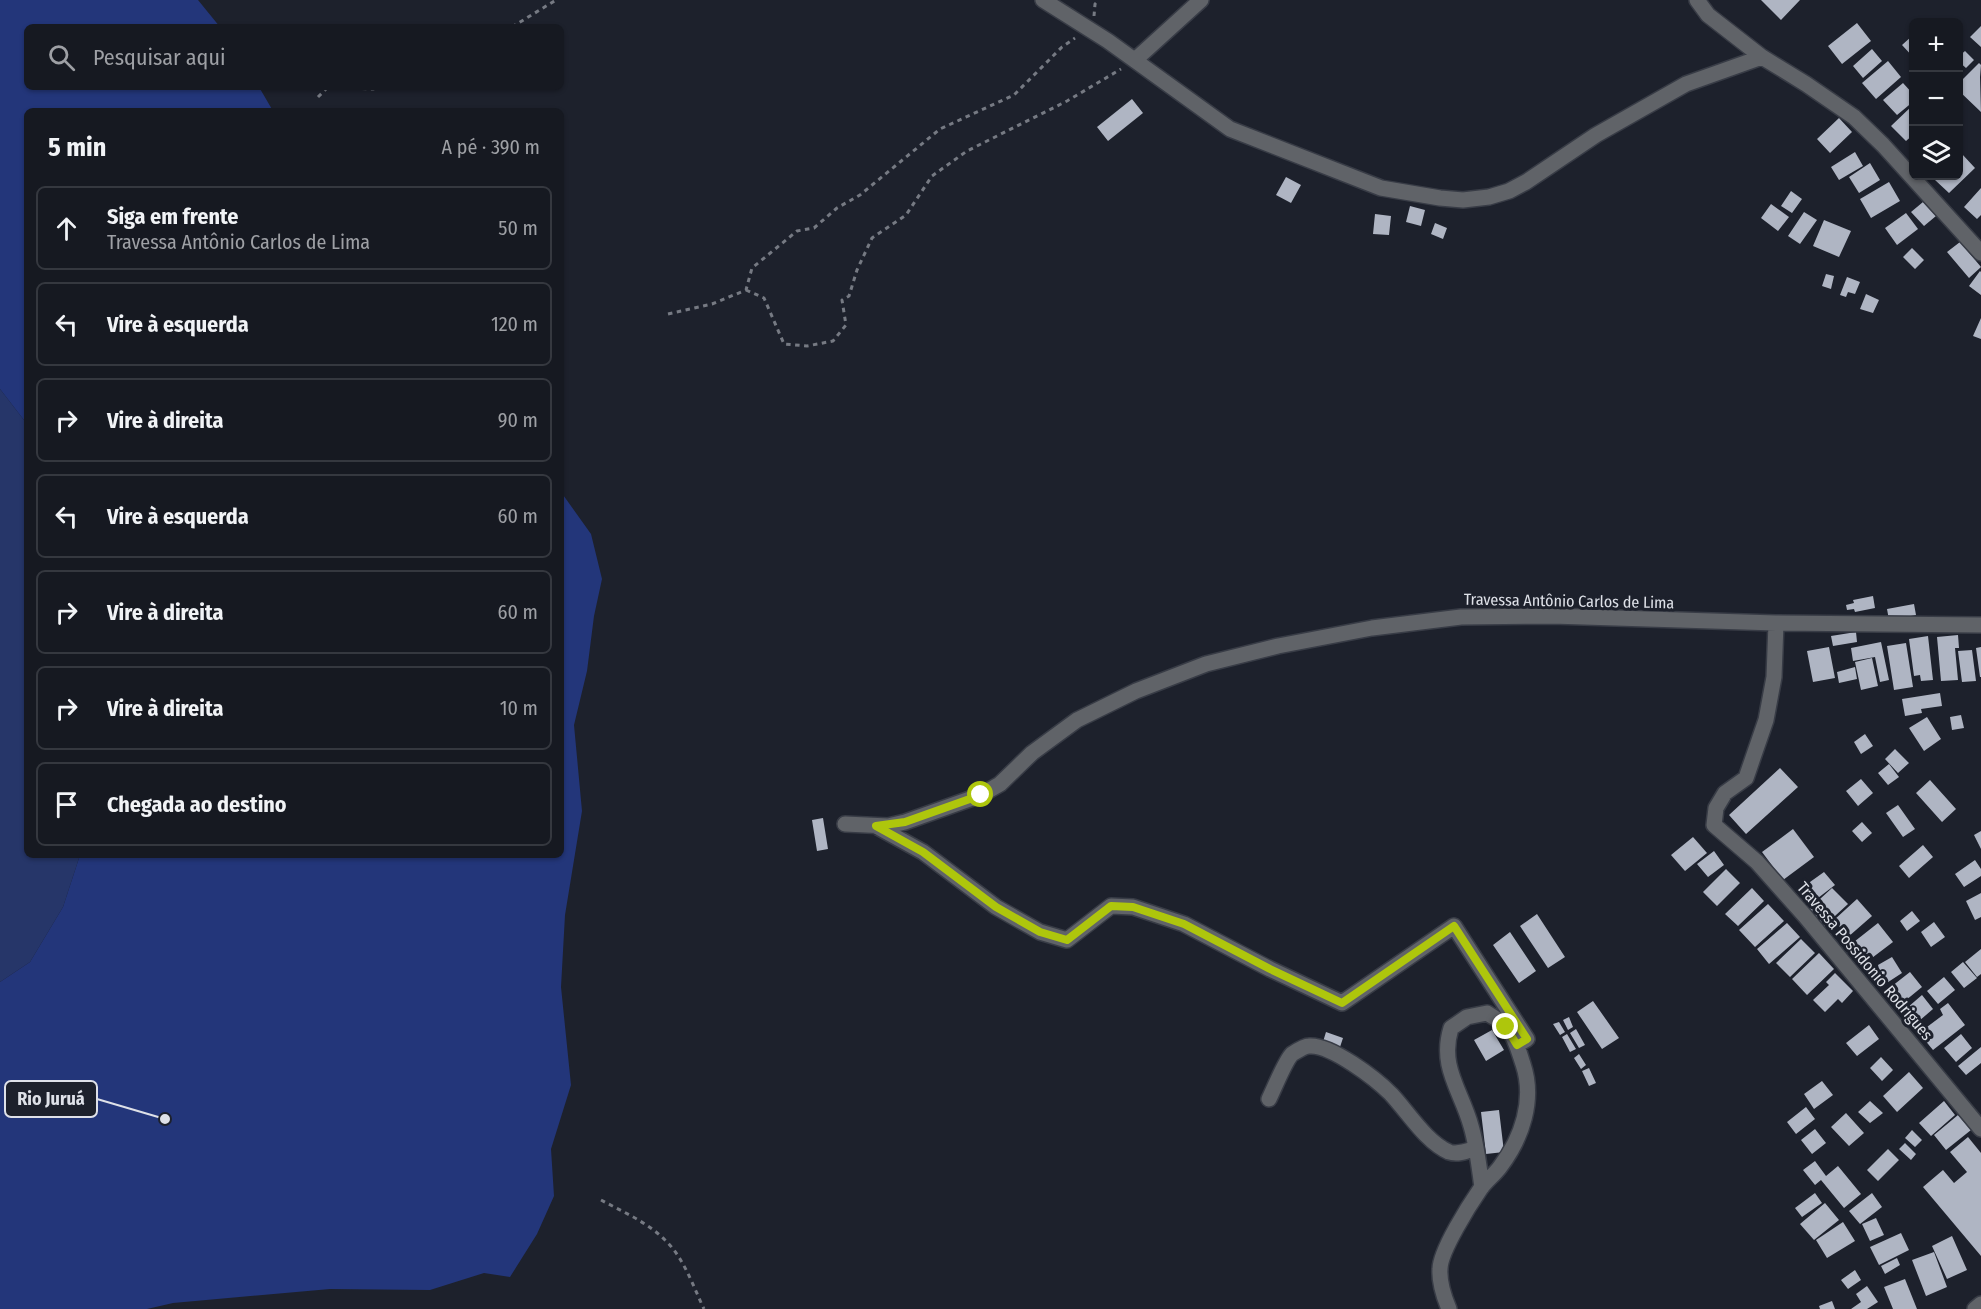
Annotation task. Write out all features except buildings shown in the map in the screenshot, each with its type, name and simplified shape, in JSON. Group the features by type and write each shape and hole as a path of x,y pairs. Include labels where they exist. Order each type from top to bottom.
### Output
{"street":[{"path":"1043,0 1135,60 1230,129 1381,188 1463,200 1489,197 1509,191 1596,135 1686,84 1762,57"},
{"path":"1135,60 1201,0"},
{"path":"1696,0 1708,15 1762,57 1854,117 1883,145 1981,254"},
{"name":"Travessa Antônio Carlos de Lima","path":"845,825 876,826 905,822 981,795 1000,784 1032,753 1077,720 1136,691 1206,664 1278,646 1372,628 1461,617 1552,616 1776,623 1981,625"},
{"name":"Travessa Possidonio Rodrigues","path":"1776,623 1774,676 1766,720 1746,777 1725,793 1716,808 1714,825 1757,862 1805,916 1981,1129"},
{"path":"876,826 923,852 996,907 1040,932 1067,940 1111,906 1133,907 1184,924 1342,1003 1454,926 1527,1039 1517,1045"},
{"path":"1449,1309 1441,1287 1440,1267 1449,1241 1482,1187 1499,1168 1516,1142 1525,1120 1528,1089 1525,1069 1517,1045 1506,1027 1487,1013 1467,1017 1451,1028 1446,1044 1451,1076 1468,1117 1482,1187"},
{"path":"1269,1099 1292,1055 1308,1046 1327,1050 1366,1073 1391,1094 1406,1114 1443,1148 1451,1153 1476,1149"},
{"path":"1975,1309 1981,1304"}],"path":[{"path":"517,24 556,0"},
{"path":"746,291 753,268 797,231 814,228 837,208 860,195 940,129 1014,95 1062,47 1087,28"},
{"path":"669,314 712,304 746,291 764,298 784,344 807,346 833,340 846,324 842,300 849,296 857,270 872,238 906,215 932,176 967,151 1067,101 1135,60"},
{"path":"318,96 325,90"},
{"path":"601,1200 638,1220 665,1240 679,1258 704,1309"}],"shaded area":[{"path":"0,0 198,0 218,24 24,24 24,90 261,90 271,108 24,108 24,420 0,389"},
{"path":"0,389 24,420 24,858 79,858 63,907 30,962 0,982"},
{"path":"564,496 591,534 602,579 594,616 587,671 574,725 582,811 565,915 561,987 571,1085 551,1149 554,1196 537,1234 510,1277 484,1273 430,1290 330,1289 173,1303 147,1309 0,1309 0,982 30,962 63,907 79,858 564,858"}],"place":[{"name":"Rio Juruá","path":"165,1119"}],"route":[{"path":"981,795 905,822 876,826 923,852 996,907 1040,932 1067,940 1111,906 1133,907 1184,924 1342,1003 1454,926 1527,1039 1517,1045 1506,1027"}]}
